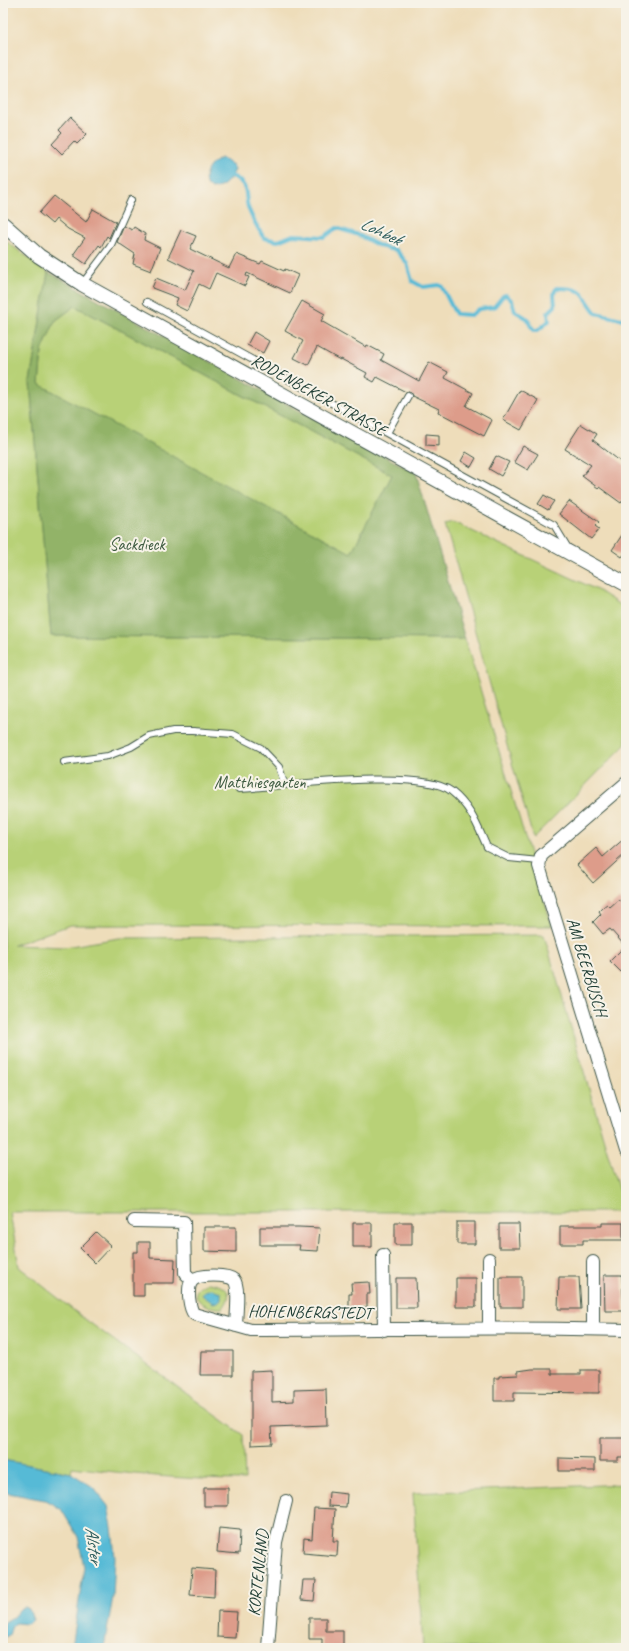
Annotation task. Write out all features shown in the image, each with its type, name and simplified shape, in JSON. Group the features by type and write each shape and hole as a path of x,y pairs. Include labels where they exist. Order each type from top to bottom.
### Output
{"street":[{"name":"RODENBEKER STRASSE","path":"3,224 39,256 82,284 626,584"},
{"path":"539,861 541,856 626,784"},
{"name":"AM BEERBUSCH","path":"539,861 538,866 557,930 626,1151"},
{"path":"134,1221 184,1222 185,1273 192,1280"},
{"name":"HOHENBERGSTEDT","path":"383,1255 384,1330"},
{"path":"489,1259 489,1328"},
{"path":"593,1262 593,1329"},
{"name":"HOHENBERGSTEDT","path":"236,1326 237,1288 234,1280 227,1276 198,1276 192,1280 189,1287 190,1309 194,1314 236,1326 251,1330 489,1328 626,1330"},
{"name":"KORTENLAND","path":"268,1648 276,1542 286,1501"}],"lane":[{"path":"82,284 110,247 131,200"},
{"path":"147,302 554,525 572,554"},
{"path":"387,433 408,396"},
{"path":"64,762 108,756 131,747 149,736 173,731 193,730 233,734 261,748 279,767 285,785"},
{"path":"239,789 362,780 414,780 438,784 450,791 471,812 487,847 509,858 539,861"}],"green space":[{"name":"Matthiesgarten","path":"3,239 48,272 30,382 51,636 465,639 552,926 70,925 13,945 65,947 119,938 544,935 625,1212 10,1212 19,1267 82,1317 243,1435 245,1480 158,1476 72,1467 71,1473 3,1460"},
{"name":"Sackdieck","path":"48,272 292,407 416,473 465,639 51,636 30,382","holes":["75,306 392,475 351,553 39,384 42,351 55,321"]},
{"path":"75,306 392,475 351,554 39,384 42,351 55,321"},
{"path":"453,522 597,590 626,609 626,744 533,838 445,524"},
{"path":"208,1283 223,1287 228,1293 227,1302 223,1308 209,1306 198,1300 196,1291"},
{"path":"626,1484 626,1648 423,1648 413,1493"}],"water":[{"path":"221,158 233,165 235,170 226,183 220,187 212,189 206,184 205,180 207,172 214,163"},
{"path":"212,1289 221,1292 221,1299 218,1302 213,1303 202,1295 205,1291"},
{"name":"Alster","path":"3,1460 71,1473 93,1487 108,1506 115,1558 113,1597 104,1648 72,1648 84,1567 78,1537 61,1509 45,1500 3,1492"},
{"path":"25,1607 29,1609 33,1620 27,1624 16,1623 12,1626 9,1635 3,1638 3,1623 13,1617 21,1608"}],"building":[{"path":"70,118 87,134 77,144 74,141 62,154 52,144 62,133 59,130"},
{"path":"54,196 86,222 93,209 116,222 109,238 107,236 101,247 99,245 86,264 73,255 85,238 68,229 56,219 52,224 39,213"},
{"path":"124,226 132,230 134,227 145,234 144,240 160,248 151,271 133,264 135,254 117,242"},
{"path":"181,230 196,236 190,249 229,268 236,254 260,264 262,261 284,271 285,269 298,275 290,293 247,273 246,276 249,277 245,286 216,273 209,289 199,284 187,311 175,305 178,298 152,288 156,278 185,290 194,271 168,258"},
{"path":"302,301 325,314 321,321 366,347 367,345 384,354 381,360 419,381 429,362 448,372 445,378 473,393 466,406 492,420 484,436 438,412 439,409 412,396 410,392 406,392 377,377 374,382 365,377 367,373 317,347 308,365 294,358 303,341 285,331"},
{"path":"254,332 269,341 263,353 247,345"},
{"path":"520,390 538,400 521,430 503,420"},
{"path":"581,424 597,434 593,440 626,466 626,496 621,503 582,476 591,465 565,449"},
{"path":"426,434 439,435 439,446 426,445"},
{"path":"523,446 538,454 528,470 514,462"},
{"path":"466,452 476,458 471,467 461,461"},
{"path":"496,456 509,462 501,476 489,469"},
{"path":"544,495 554,501 548,510 538,504"},
{"path":"569,501 599,522 595,526 599,529 591,539 559,514"},
{"path":"626,529 626,552 622,557 612,550"},
{"path":"626,837 626,853 593,883 577,865 596,848 603,857"},
{"path":"619,899 626,907 626,977 610,961 625,946 610,929 603,934 593,922 601,914 599,911 603,907 607,904 610,907"},
{"path":"395,1222 412,1222 412,1245 395,1245"},
{"path":"457,1222 475,1222 475,1244 457,1244"},
{"path":"353,1223 372,1223 372,1247 353,1247"},
{"path":"602,1223 623,1223 623,1240 583,1240 583,1244 560,1244 560,1226 602,1226"},
{"path":"499,1224 519,1224 520,1248 499,1248"},
{"path":"204,1227 236,1227 236,1252 204,1251"},
{"path":"260,1227 320,1228 318,1251 299,1250 300,1245 260,1245"},
{"path":"96,1232 111,1246 95,1263 80,1248"},
{"path":"138,1242 150,1242 150,1258 175,1259 174,1283 144,1283 144,1296 133,1296 133,1252 138,1252"},
{"path":"604,1275 622,1275 624,1311 605,1311"},
{"path":"500,1277 522,1277 522,1307 500,1307"},
{"path":"559,1277 579,1277 581,1309 558,1309"},
{"path":"396,1278 416,1278 417,1308 396,1308"},
{"path":"456,1278 476,1278 476,1307 456,1307"},
{"path":"369,1282 370,1294 367,1294 367,1307 349,1307 349,1294 352,1294 351,1283"},
{"path":"201,1351 233,1351 233,1375 200,1375"},
{"path":"552,1369 552,1374 581,1374 581,1370 599,1370 599,1393 514,1392 514,1401 494,1401 494,1378 499,1378 499,1376 518,1375 518,1371"},
{"path":"272,1370 272,1402 294,1401 294,1390 326,1389 327,1425 271,1427 272,1444 251,1445 251,1371"},
{"path":"600,1438 626,1438 626,1457 618,1457 618,1461 600,1461"},
{"path":"559,1458 595,1459 595,1471 559,1471"},
{"path":"204,1488 228,1488 228,1506 204,1506"},
{"path":"329,1492 347,1494 346,1507 328,1506"},
{"path":"314,1508 335,1509 333,1541 338,1541 337,1556 303,1553 304,1538 312,1539"},
{"path":"219,1528 240,1530 239,1554 217,1552"},
{"path":"192,1568 215,1570 214,1597 190,1595"},
{"path":"303,1580 316,1580 314,1601 301,1600"},
{"path":"218,1611 237,1612 235,1638 217,1637"},
{"path":"309,1618 326,1618 326,1631 343,1631 343,1648 322,1648 322,1639 309,1639"}],"waterway":[{"name":"Lohbek","path":"232,176 245,187 247,205 264,238 278,241 293,235 324,237 337,228 356,234 381,246 396,250 407,263 412,281 423,287 439,285 442,287 456,314 471,315 479,309 494,307 503,296 506,295 512,301 515,311 528,319 534,330 538,330 549,321 548,313 555,306 555,290 557,288 566,288 573,289 581,293 596,313 621,319 626,318"}]}
